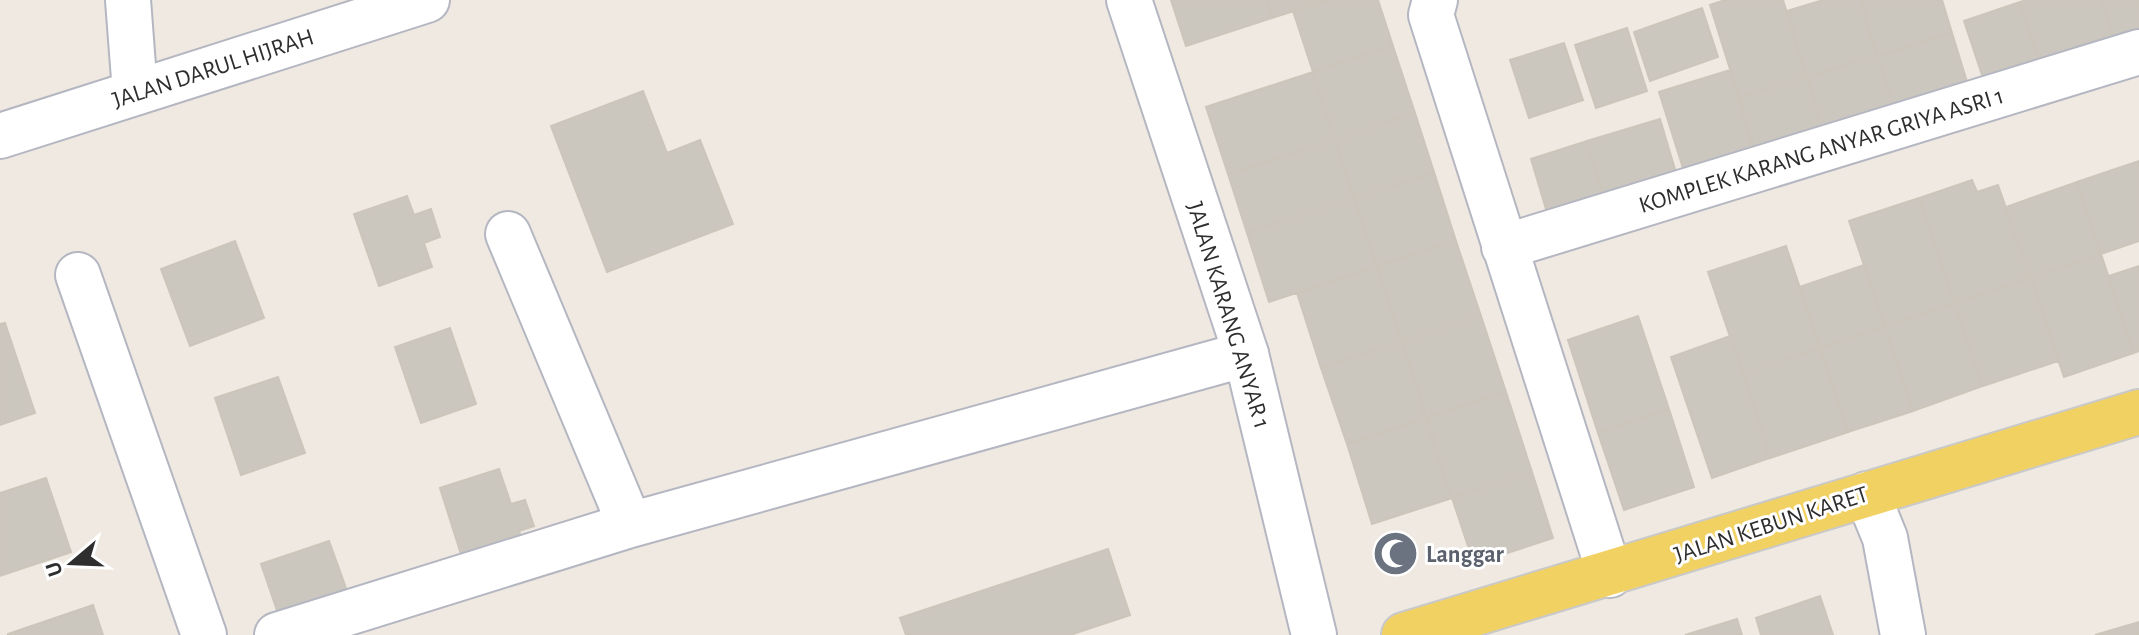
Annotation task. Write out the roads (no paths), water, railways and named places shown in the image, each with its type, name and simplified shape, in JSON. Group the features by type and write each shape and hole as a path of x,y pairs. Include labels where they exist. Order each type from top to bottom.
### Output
{"main road":[{"name":"JALAN KEBUN KARET","path":"1404,635 2139,412"}],"street":[{"path":"128,0 135,92"},
{"name":"JALAN DARUL HIJRAH","path":"0,136 427,0"},
{"name":"JALAN KARANG ANYAR 1","path":"1129,0 1246,354 1314,635"},
{"path":"1435,0 1431,15 1610,575"},
{"name":"KOMPLEK KARANG ANYAR GRIYA ASRI 1","path":"1504,247 2139,52"},
{"path":"508,234 630,525"},
{"path":"78,275 204,635"},
{"path":"277,635 630,525 1246,354"},
{"path":"1867,494 1885,538 1903,635"}],"place":[{"name":"Langgar","path":"1395,554"}]}
